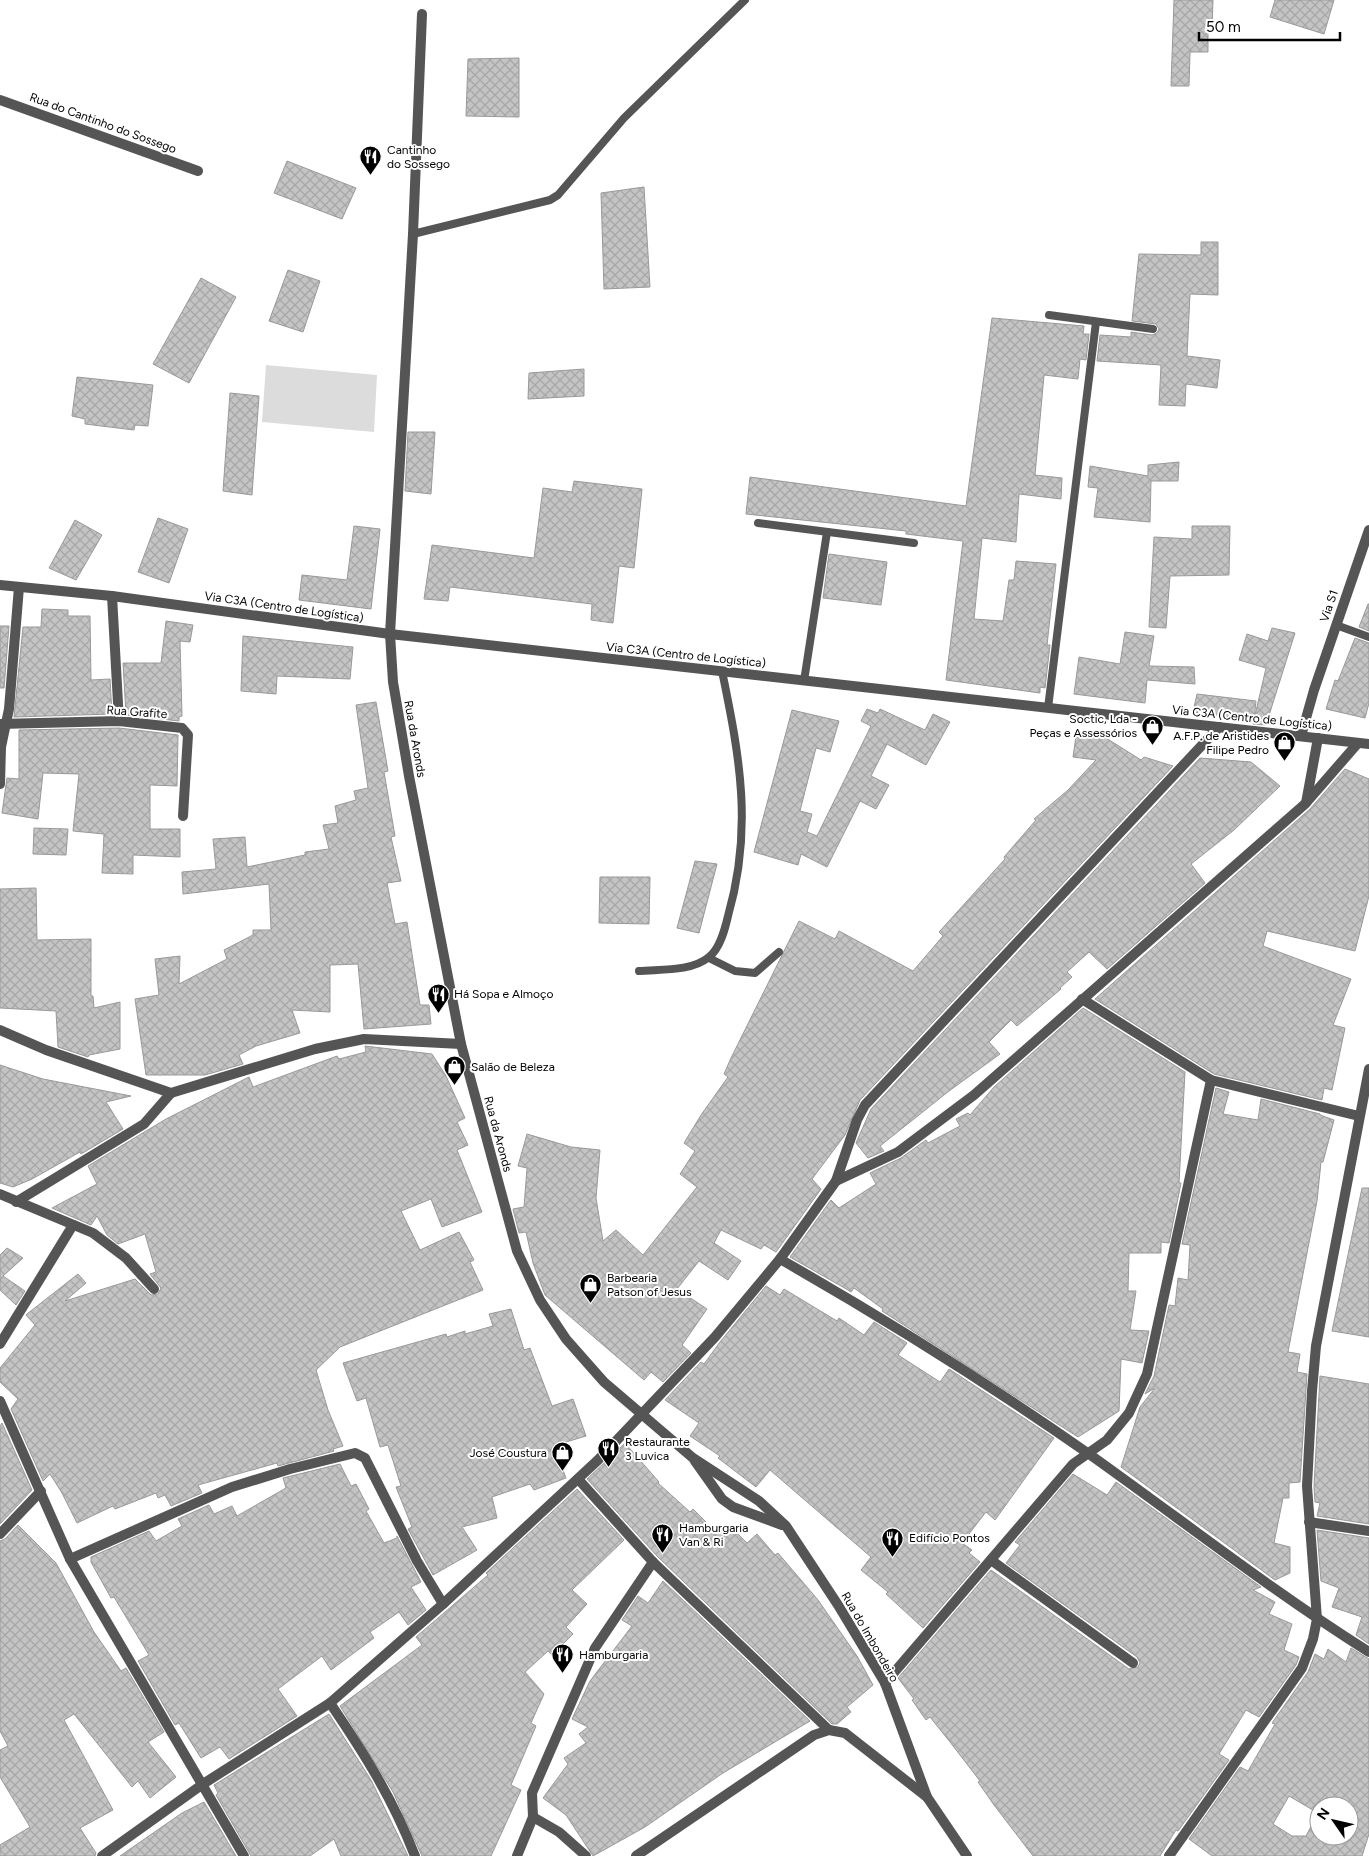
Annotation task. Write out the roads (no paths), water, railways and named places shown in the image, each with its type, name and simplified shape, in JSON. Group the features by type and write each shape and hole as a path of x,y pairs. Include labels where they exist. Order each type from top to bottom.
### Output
{"street":[{"name":"Rua da Aronds","path":"422,14 413,234 390,634 392,682 409,776 461,1044 517,1252 540,1300 566,1339 604,1382 641,1416 693,1458"},
{"name":"Rua do Cantinho do Sossego","path":"0,100 198,171"},
{"name":"Via S1","path":"1301,736 1314,690 1369,530"},
{"name":"Via C3A (Centro de Logística)","path":"0,584 112,596 390,634 1364,743"},
{"path":"0,784 3,725 9,709 19,587"},
{"path":"112,596 119,721"},
{"name":"Rua Grafite","path":"3,725 119,721 186,730 188,735 183,816"},
{"path":"102,1856 203,1784 330,1703 443,1604 578,1479 641,1416 715,1337 780,1259 836,1181 857,1120 865,1106 1219,727"},
{"path":"1305,804 1318,738"},
{"path":"836,1181 898,1152 952,1113 1305,804 1364,743"},
{"path":"1082,999 1211,1080 1359,1116"},
{"path":"0,1030 46,1050 170,1093"},
{"path":"16,1202 132,1132 152,1116 170,1093 315,1049 364,1039 461,1044"},
{"path":"1169,1856 1302,1668 1314,1640 1317,1619 1307,1486 1308,1436 1316,1346 1369,1069"},
{"path":"885,1683 1073,1464 1107,1440 1129,1413 1147,1374 1211,1080"},
{"path":"0,1194 93,1234 126,1258 154,1289"},
{"path":"0,1344 73,1225"},
{"path":"780,1259 889,1322 1088,1453 1317,1619 1369,1652"},
{"path":"0,1401 70,1559 244,1856"},
{"path":"70,1559 232,1487 290,1469 355,1453 365,1458 417,1561 443,1604"},
{"path":"693,1458 711,1485 728,1503 786,1526"},
{"name":"Rua do Imbondeiro","path":"693,1458 759,1501 786,1526 838,1605 885,1683 927,1797"},
{"path":"578,1479 653,1562 829,1730"},
{"path":"0,1534 41,1491"},
{"path":"1309,1522 1369,1531"},
{"path":"992,1560 1133,1663"},
{"path":"517,1856 533,1817 532,1793 595,1648 653,1562"},
{"path":"330,1703 377,1774 400,1817 415,1856"},
{"path":"636,1856 814,1735 829,1730 845,1733 927,1797 967,1856"},
{"path":"533,1817 559,1832 586,1856"}],"lane":[{"path":"413,234 550,200 558,195 624,118 745,0"},
{"path":"1049,315 1154,329"},
{"path":"1048,708 1096,322"},
{"path":"758,523 914,543"},
{"path":"804,681 827,532"},
{"path":"1336,625 1369,637"},
{"path":"639,971 687,967 709,958 724,931 738,883 743,836 738,753 722,671"},
{"path":"709,958 735,971 755,973 779,952"}],"place":[{"name":"Cantinho do Sossego","path":"371,176"},
{"name":"Soctic, Lda - Peças e Assessórios","path":"1153,745"},
{"name":"A.F.P. de Aristides Filipe Pedro","path":"1285,762"},
{"name":"Há Sopa e Almoço","path":"438,1013"},
{"name":"Salão de Beleza","path":"455,1086"},
{"name":"Barbearia Patson of Jesus","path":"591,1304"},
{"name":"Restaurante 3 Luvica","path":"609,1468"},
{"name":"José Coustura","path":"563,1472"},
{"name":"Hamburgaria Van & Ri","path":"663,1554"},
{"name":"Edifício Pontos","path":"893,1557"},
{"name":"Hamburgaria","path":"563,1674"}]}
